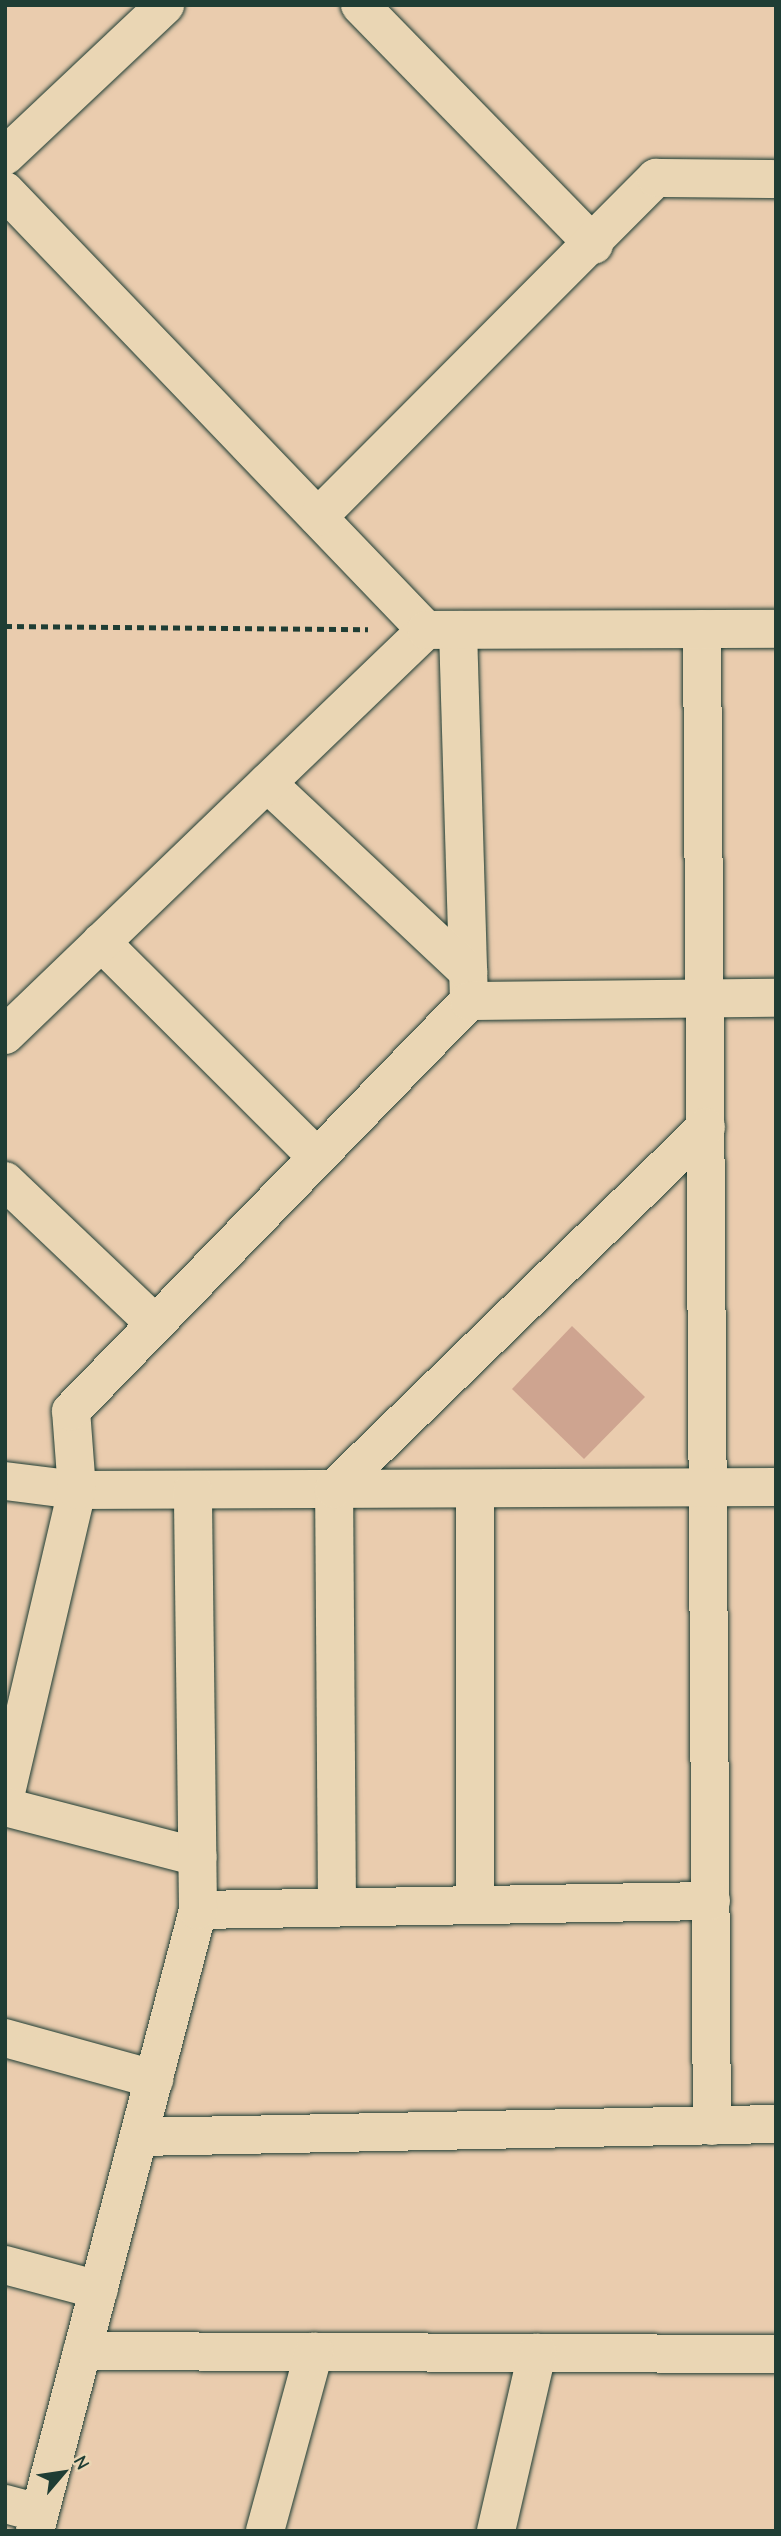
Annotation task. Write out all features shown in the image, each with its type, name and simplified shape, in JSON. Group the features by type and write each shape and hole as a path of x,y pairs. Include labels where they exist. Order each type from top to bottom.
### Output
{"street":[{"path":"5,156 165,5"},
{"path":"360,5 594,245"},
{"path":"318,517 594,245 656,178 776,179"},
{"path":"5,191 318,517 442,630 469,986 317,1157 71,1410 77,1490 5,1797"},
{"path":"702,629 712,2126"},
{"path":"5,1035 267,783 442,630 776,629"},
{"path":"267,783 469,986 705,998 776,998"},
{"path":"101,942 317,1157"},
{"path":"337,1907 334,1489 706,1127"},
{"path":"5,1181 155,1324"},
{"path":"5,1481 77,1490 776,1487"},
{"path":"475,1489 475,1905"},
{"path":"27,2516 82,2351 198,1910 192,1490"},
{"path":"5,1807 198,1857"},
{"path":"198,1910 711,1900"},
{"path":"5,2038 154,2079"},
{"path":"139,2137 776,2124"},
{"path":"5,2265 99,2290"},
{"path":"82,2351 776,2354"},
{"path":"265,2531 314,2352"},
{"path":"496,2531 537,2353"}],"path":[{"path":"5,626 442,630"}],"building":[{"path":"572,1326 645,1397 584,1459 512,1389"}]}
